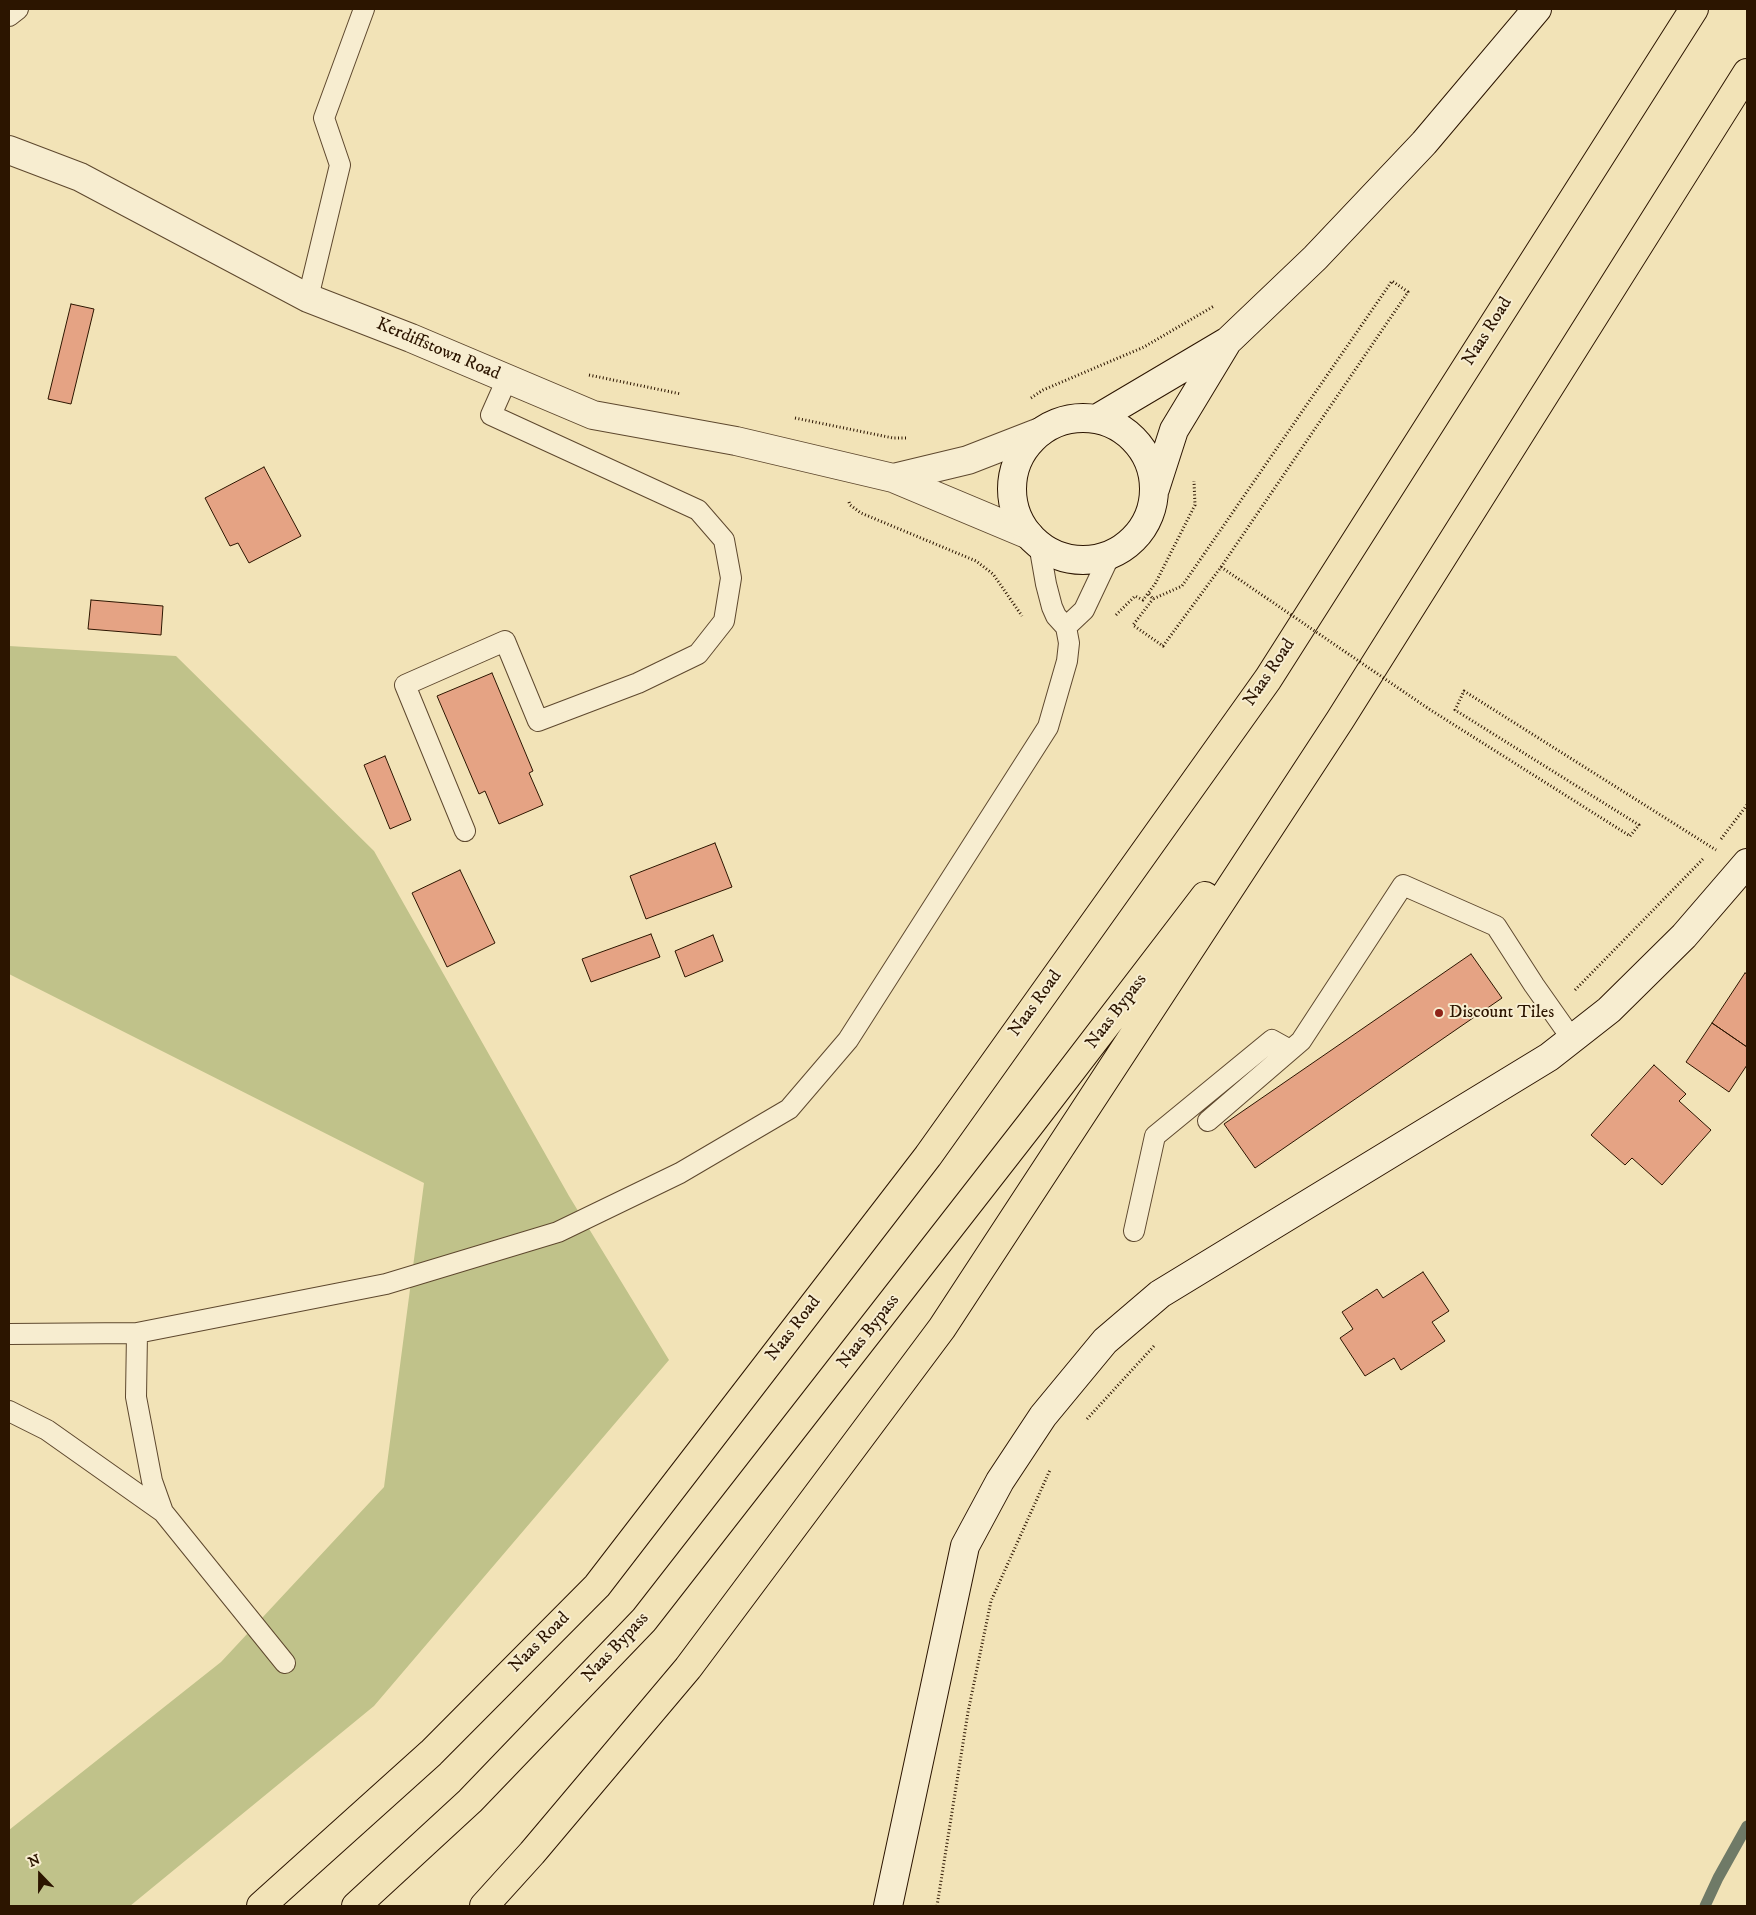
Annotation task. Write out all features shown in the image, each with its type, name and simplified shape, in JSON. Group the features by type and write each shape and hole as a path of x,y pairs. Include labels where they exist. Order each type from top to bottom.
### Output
{"highway":[{"name":"Naas Road","path":"261,1906 431,1753 596,1586 928,1156 1268,679 1694,9"},
{"path":"484,1906 532,1853 688,1668 942,1328 1340,720 1747,72"},
{"name":"Naas Bypass","path":"356,1906 470,1801 644,1620 1038,1114 1340,720"}],"street":[{"path":"1098,418 1233,336 1315,258 1424,143 1537,9"},
{"name":"Kerdiffstown Road","path":"9,150 80,177 308,298 411,338 593,415 736,441 893,478 1034,539"},
{"path":"1040,432 1026,446 1017,462 1012,481 1013,500 1018,518 1034,539 1046,550 1067,558 1090,560 1110,555 1128,545 1142,530 1151,511 1155,491 1174,430 1233,336"},
{"path":"893,478 968,460 1040,432 1058,422 1078,418 1098,418 1117,425 1133,437 1145,453 1153,471 1155,491"},
{"path":"888,1906 966,1546 1000,1481 1043,1416 1105,1340 1160,1294 1549,1057 1609,1010 1684,936 1746,865"}],"lane":[{"path":"9,16 18,9"},
{"path":"308,298 340,165 324,118 364,9"},
{"path":"465,831 405,685 505,642 538,721 638,683 698,654 724,621 731,578 724,540 698,510 492,415 507,379"},
{"path":"9,1334 137,1333 386,1284 558,1232 680,1173 789,1109 848,1040 1048,727 1068,661 1069,643 1066,627 1056,616 1052,607 1034,539"},
{"path":"1066,627 1084,610 1110,555"},
{"path":"1208,1121 1301,1041 1404,885 1496,926 1572,1038"},
{"path":"1134,1231 1156,1136 1272,1040 1290,1050"},
{"path":"137,1333 136,1397 152,1481 163,1512"},
{"path":"9,1412 47,1430 163,1512 285,1663"}],"path":[{"path":"1392,281 1408,292 1221,567 1163,646 1133,625 1153,599 1182,586 1392,281"},
{"path":"1029,400 1043,390 1144,348 1213,305 1233,336"},
{"path":"581,373 683,395"},
{"path":"788,416 893,438 909,438"},
{"path":"1113,619 1135,596 1143,600 1149,594 1195,505 1194,479"},
{"path":"848,498 850,505 861,513 976,561 993,574 1023,617 1037,622 1066,627"},
{"path":"1221,567 1429,709 1630,836 1639,825 1455,710 1464,691 1713,848 1746,865"},
{"path":"1149,594 1153,599"},
{"path":"1553,1012 1713,848 1747,805"},
{"path":"1085,1421 1156,1344"},
{"path":"937,1906 968,1712 991,1601 1052,1467"}],"green space":[{"path":"9,646 176,656 374,851 569,1196 669,1360 374,1706 130,1906 9,1906 9,1830 221,1662 384,1487 424,1183 9,974"}],"building":[{"path":"71,304 94,309 71,404 48,399"},
{"path":"264,467 301,536 249,563 238,543 230,546 205,498"},
{"path":"91,600 163,606 161,635 88,629"},
{"path":"492,673 533,771 529,773 543,805 499,824 485,791 479,794 437,696"},
{"path":"385,756 411,820 390,829 364,765"},
{"path":"715,843 732,887 646,919 630,876"},
{"path":"460,870 495,943 447,967 412,893"},
{"path":"651,934 660,957 591,982 582,959"},
{"path":"713,935 723,961 685,977 675,951"},
{"path":"1471,954 1502,998 1255,1168 1224,1124"},
{"path":"1745,973 1747,974 1747,1047 1712,1023"},
{"path":"1712,1023 1747,1047 1747,1065 1729,1092 1686,1062"},
{"path":"1654,1065 1686,1094 1679,1101 1711,1130 1662,1185 1632,1158 1625,1165 1591,1135"},
{"path":"1423,1272 1449,1311 1432,1322 1445,1341 1401,1370 1394,1358 1365,1376 1340,1338 1353,1329 1342,1312 1377,1289 1383,1298"}],"waterway":[{"path":"1705,1906 1718,1878 1747,1826"}],"place":[{"name":"Discount Tiles","path":"1439,1013"}]}
